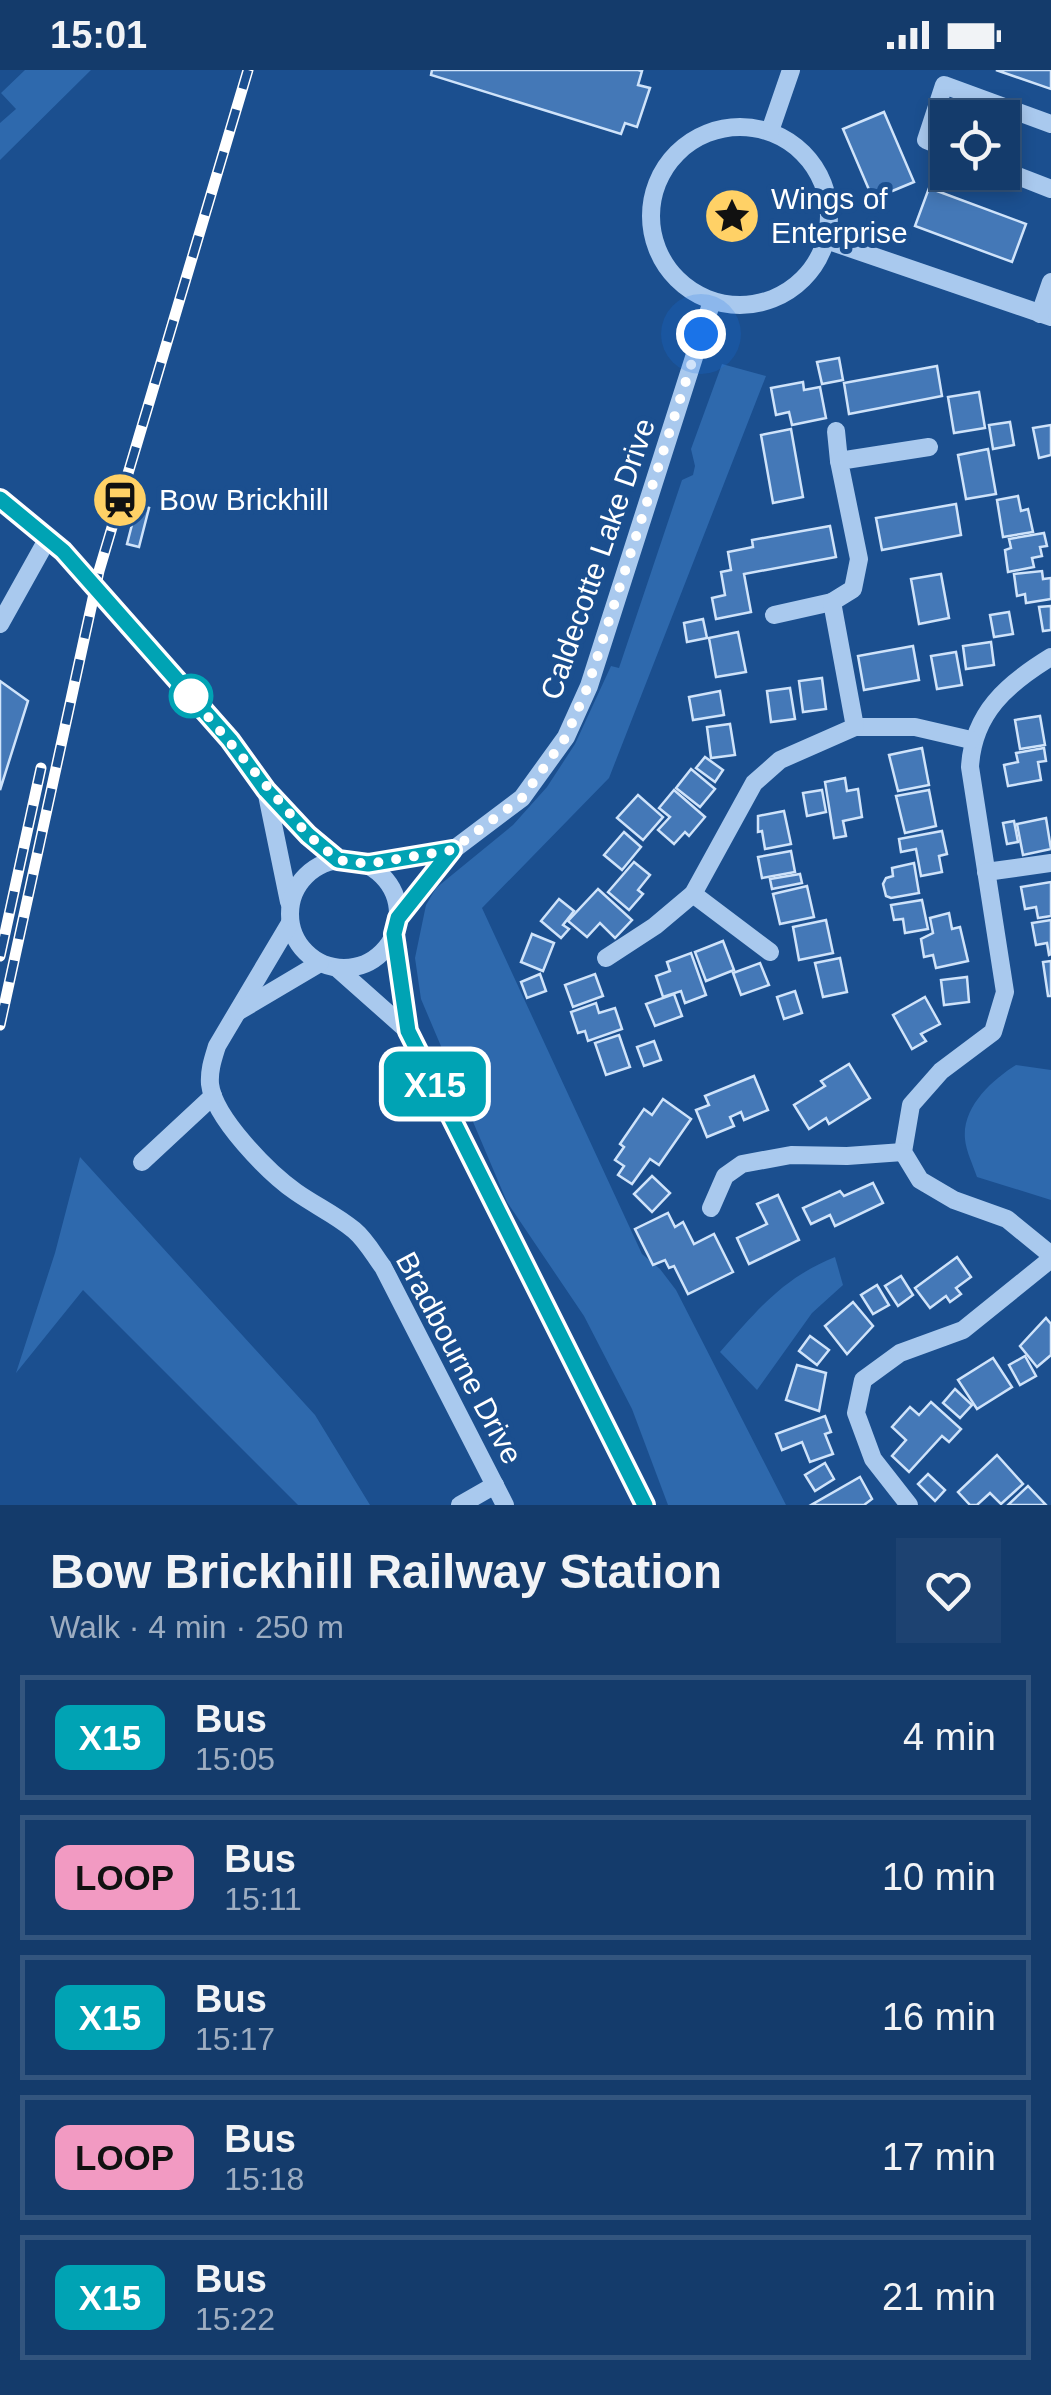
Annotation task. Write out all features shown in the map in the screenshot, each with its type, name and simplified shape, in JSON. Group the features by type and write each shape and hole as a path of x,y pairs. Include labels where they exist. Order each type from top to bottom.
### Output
{"street":[{"path":"770,131 791,70"},
{"path":"939,100 944,85 985,100"},
{"path":"1020,113 1051,124"},
{"path":"742,126 770,131 804,153 825,187 830,214 826,240 814,266 794,287 769,301 740,306 712,301 686,288 667,268 654,243 650,214 655,187 668,162 689,142 714,130 742,126"},
{"path":"1020,177 1051,189"},
{"path":"826,240 1046,315 1051,282"},
{"name":"Caldecotte Lake Drive","path":"396,926 452,850 522,798 566,737 588,686 712,301"},
{"path":"774,615 832,602 853,589 860,559 836,431"},
{"path":"839,461 929,447"},
{"path":"0,499 48,538 95,586 230,740 266,790 338,860"},
{"path":"0,624 48,538"},
{"path":"832,602 855,727"},
{"path":"910,1505 874,1459 856,1413 863,1380 900,1353 963,1330 1051,1257 1007,1218 954,1200 920,1180 903,1152 911,1105 940,1071 993,1032 1005,992 970,767 971,740 993,702 1051,657"},
{"path":"606,958 656,926 692,894 754,783 780,760 855,727 915,727 971,740"},
{"path":"266,790 296,940 306,954 328,966 408,1031"},
{"name":"Caldecotte Lake Drive","path":"368,864 452,850"},
{"path":"142,1162 214,1096 210,1066 290,915 295,889 306,874 320,864 338,860 368,864 391,886 408,1031 645,1505"},
{"path":"986,872 1051,862"},
{"path":"692,894 770,952"},
{"path":"238,1012 328,966 355,968 372,961 385,949 396,926"},
{"name":"Bradbourne Drive","path":"214,1096 248,1146 278,1177 359,1234 407,1310 505,1505"},
{"path":"711,1208 725,1176 742,1164 791,1155 903,1152"},
{"path":"460,1505 495,1486"}],"shaded area":[{"path":"25,70 91,70 0,160 0,123 16,109 1,93"},
{"path":"722,364 766,376 609,778 482,908 642,1254 676,1290 786,1505 668,1505 632,1409 584,1316 507,1202 421,999 415,958 426,905 436,888 513,825 547,787 575,744 611,666 619,668 682,480 693,475 691,449"},
{"path":"1016,1065 1051,1070 1051,1200 977,1177 967,1148 965,1127 973,1105 997,1078"},
{"path":"80,1157 315,1415 370,1505 298,1505 83,1290 16,1373 55,1253"},
{"path":"835,1257 843,1285 812,1313 757,1390 720,1352 785,1286"}],"building":[{"path":"432,70 638,70 642,71 638,85 650,88 637,127 625,123 621,134 431,75"},
{"path":"996,70 1051,70 1051,89"},
{"path":"884,112 914,182 873,199 843,129"},
{"path":"929,188 1026,224 1012,262 915,226"},
{"path":"839,358 843,380 822,384 817,362"},
{"path":"937,366 942,396 849,414 844,383"},
{"path":"803,382 804,390 820,387 826,418 792,425 789,412 776,415 771,388"},
{"path":"979,392 985,428 954,433 948,397"},
{"path":"1010,422 1014,445 993,449 989,425"},
{"path":"1051,425 1051,455 1039,458 1033,428"},
{"path":"791,429 803,497 773,503 761,435"},
{"path":"988,449 996,494 966,499 958,455"},
{"path":"1018,496 1021,511 1028,509 1033,532 1003,537 997,500"},
{"path":"956,504 961,535 882,550 876,518"},
{"path":"137,505 149,508 139,547 127,544"},
{"path":"830,526 836,557 744,574 751,612 716,619 712,598 725,595 721,572 731,570 728,552 753,547 752,540"},
{"path":"1044,533 1047,546 1040,547 1042,556 1032,558 1034,567 1008,572 1005,550 1011,548 1009,539"},
{"path":"1042,571 1043,579 1051,578 1051,599 1026,603 1025,594 1017,596 1014,574"},
{"path":"941,574 949,618 919,624 911,579"},
{"path":"1051,606 1051,630 1043,631 1039,607"},
{"path":"1009,612 1013,634 994,637 990,615"},
{"path":"703,619 707,638 687,642 684,623"},
{"path":"738,632 746,672 716,677 709,638"},
{"path":"991,642 994,665 966,669 963,646"},
{"path":"913,646 919,680 864,690 858,656"},
{"path":"956,652 962,685 937,689 931,656"},
{"path":"822,678 826,709 803,712 799,681"},
{"path":"0,681 28,701 0,790"},
{"path":"790,688 795,719 771,722 767,691"},
{"path":"720,691 724,715 693,720 689,697"},
{"path":"1040,716 1045,745 1020,749 1015,720"},
{"path":"730,724 735,755 711,758 707,727"},
{"path":"922,748 929,785 898,791 889,755"},
{"path":"1044,748 1046,761 1038,762 1041,780 1008,786 1004,765 1018,762 1016,753"},
{"path":"705,757 723,770 715,782 696,768"},
{"path":"691,769 715,789 700,807 676,788"},
{"path":"845,778 847,791 858,789 862,817 843,821 846,836 834,838 825,782"},
{"path":"674,790 705,817 689,836 685,832 674,844 658,830 670,817 659,808"},
{"path":"822,790 826,812 807,816 803,793"},
{"path":"929,790 936,826 905,833 896,796"},
{"path":"638,795 663,817 643,840 617,818"},
{"path":"784,811 791,844 765,849 762,831 758,832 758,816"},
{"path":"1046,818 1051,849 1023,855 1017,824"},
{"path":"1014,821 1018,842 1007,844 1003,823"},
{"path":"942,831 947,854 939,856 942,872 921,876 916,849 901,852 899,839"},
{"path":"624,832 641,847 622,870 604,855"},
{"path":"791,851 795,872 762,878 758,857"},
{"path":"634,862 650,875 638,890 643,894 629,910 608,892"},
{"path":"914,863 919,893 886,896 883,884 893,876 892,868"},
{"path":"800,874 802,883 772,889 770,879"},
{"path":"1051,882 1051,916 1038,918 1036,907 1025,909 1021,887"},
{"path":"807,886 814,917 780,924 773,894"},
{"path":"598,889 632,920 615,938 600,923 587,937 568,921"},
{"path":"559,899 574,911 563,925 569,929 561,938 541,921"},
{"path":"922,900 928,929 905,933 903,919 894,920 891,905"},
{"path":"949,913 952,929 960,927 968,961 936,968 933,955 924,957 921,939 933,933 930,918"},
{"path":"826,920 833,953 799,960 793,927"},
{"path":"1051,920 1049,955 1047,943 1036,945 1032,923"},
{"path":"532,934 554,943 543,971 521,962"},
{"path":"723,941 734,970 706,981 695,952"},
{"path":"691,953 706,995 685,1003 681,991 663,997 656,976 670,971 667,962"},
{"path":"840,958 847,992 823,997 815,963"},
{"path":"1051,961 1051,996 1048,996 1043,962"},
{"path":"760,963 769,985 741,995 733,973"},
{"path":"540,974 546,991 527,998 521,982"},
{"path":"595,974 603,996 573,1007 565,985"},
{"path":"967,977 969,1002 944,1005 941,980"},
{"path":"795,991 802,1013 784,1019 777,997"},
{"path":"674,994 682,1016 655,1026 646,1004"},
{"path":"925,997 940,1024 921,1034 926,1041 912,1049 893,1015"},
{"path":"596,1003 599,1013 615,1008 622,1029 588,1041 585,1031 578,1033 571,1012"},
{"path":"619,1035 630,1067 606,1075 595,1043"},
{"path":"654,1041 661,1060 644,1066 637,1047"},
{"path":"849,1064 870,1098 829,1124 826,1118 809,1129 794,1105 825,1086 821,1081"},
{"path":"754,1076 768,1110 744,1120 741,1112 730,1117 734,1126 707,1137 696,1110 709,1105 705,1096"},
{"path":"663,1099 691,1119 659,1165 650,1159 632,1184 618,1175 624,1166 615,1160 624,1147 620,1144 644,1109 652,1115"},
{"path":"652,1176 670,1193 652,1212 634,1194"},
{"path":"873,1183 883,1203 835,1226 830,1215 811,1224 803,1208 840,1191 844,1196"},
{"path":"778,1195 799,1240 749,1264 737,1238 767,1224 757,1204"},
{"path":"668,1213 675,1227 683,1222 694,1244 714,1234 733,1272 688,1294 674,1266 669,1268 665,1260 653,1265 635,1229"},
{"path":"957,1257 971,1277 956,1288 961,1294 950,1302 946,1296 930,1308 915,1288"},
{"path":"901,1276 913,1295 898,1306 885,1286"},
{"path":"877,1285 889,1305 873,1314 861,1295"},
{"path":"853,1302 873,1326 847,1354 825,1326"},
{"path":"1046,1318 1051,1324 1051,1355 1037,1367 1020,1346"},
{"path":"810,1336 829,1350 817,1365 799,1351"},
{"path":"1025,1356 1036,1376 1020,1385 1009,1365"},
{"path":"993,1358 1012,1387 977,1409 958,1380"},
{"path":"797,1365 826,1373 819,1411 786,1400"},
{"path":"955,1389 972,1405 960,1418 943,1403"},
{"path":"931,1402 961,1429 949,1442 942,1436 909,1472 892,1456 906,1440 892,1427 910,1407 919,1415"},
{"path":"825,1416 831,1432 825,1434 833,1454 810,1462 802,1442 782,1450 776,1434"},
{"path":"997,1455 1023,1484 1001,1504 990,1493 977,1505 970,1505 958,1492"},
{"path":"825,1463 834,1479 815,1491 805,1475"},
{"path":"928,1474 945,1490 935,1501 918,1484"},
{"path":"860,1477 872,1499 864,1505 811,1505"},
{"path":"1028,1486 1046,1505 1008,1505"}],"railway":[{"path":"0,1025 99,571 248,70"},
{"path":"0,956 41,768"}],"bus line":[{"name":"X15","path":"0,499 63,551 230,740 266,790 338,860 368,864 452,850 398,918 394,934 408,1031 645,1505"}],"place":[{"name":"Wings of Enterprise","path":"732,216"},
{"name":"Bow Brickhill","path":"120,500"}],"route":[{"path":"191,696 188,693 230,740 266,790 338,860 368,864 452,850 522,798 566,737 588,686 701,334"}]}
